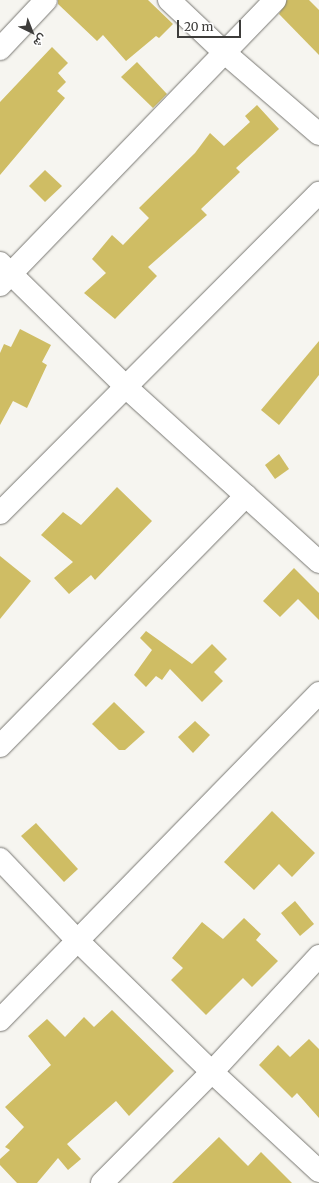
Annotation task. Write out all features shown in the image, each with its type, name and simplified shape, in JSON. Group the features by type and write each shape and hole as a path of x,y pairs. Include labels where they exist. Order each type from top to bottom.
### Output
{"street":[{"path":"0,49 46,0"},
{"path":"169,0 225,53 319,134"},
{"path":"275,0 225,53 4,274 319,562"},
{"path":"0,513 127,388 319,193"},
{"path":"0,746 246,496"},
{"path":"0,1020 319,693"},
{"path":"0,859 77,940 212,1072 319,1171"},
{"path":"102,1183 212,1072 319,956"}],"building":[{"path":"58,0 148,0 173,24 159,38 156,36 126,61 103,35 97,41 58,4"},
{"path":"287,0 309,0 319,10 319,55 279,14"},
{"path":"52,47 68,63 58,73 66,82 57,91 65,98 0,175 0,102"},
{"path":"137,62 167,94 153,108 121,77"},
{"path":"257,105 279,129 236,168 240,172 201,209 207,215 148,267 157,276 115,319 84,293 106,273 92,259 112,235 123,245 149,218 139,208 195,153 210,133 224,146 250,122 245,116"},
{"path":"45,170 62,186 45,202 29,186"},
{"path":"20,329 51,345 42,362 47,365 27,408 13,401 0,425 0,353 4,344 11,347"},
{"path":"319,341 319,375 279,425 261,410"},
{"path":"279,454 289,469 275,479 265,465"},
{"path":"117,487 152,521 95,580 91,575 69,594 54,578 73,562 41,535 63,512 81,525"},
{"path":"0,556 31,581 0,619"},
{"path":"294,568 319,593 319,620 298,599 280,617 263,601"},
{"path":"146,631 192,664 212,644 227,659 214,672 223,681 202,702 170,669 162,680 156,676 146,687 134,675 152,650 140,638"},
{"path":"114,702 145,732 125,750 119,750 92,724"},
{"path":"195,721 210,735 193,753 178,737"},
{"path":"272,811 315,853 292,877 279,864 254,890 224,862"},
{"path":"36,823 78,869 64,882 21,836"},
{"path":"295,901 314,924 300,936 281,913"},
{"path":"244,918 261,934 256,940 278,961 252,987 243,978 206,1015 171,980 183,968 172,958 202,922 223,939"},
{"path":"112,1010 174,1071 129,1116 116,1101 67,1144 81,1159 68,1170 58,1158 37,1183 17,1183 0,1165 0,1159 10,1150 5,1147 24,1127 5,1107 51,1065 28,1036 47,1019 65,1037 84,1017 94,1027"},
{"path":"309,1039 319,1049 319,1118 297,1093 292,1098 259,1065 278,1045 290,1057"},
{"path":"219,1137 248,1166 261,1152 292,1183 172,1183"}]}
